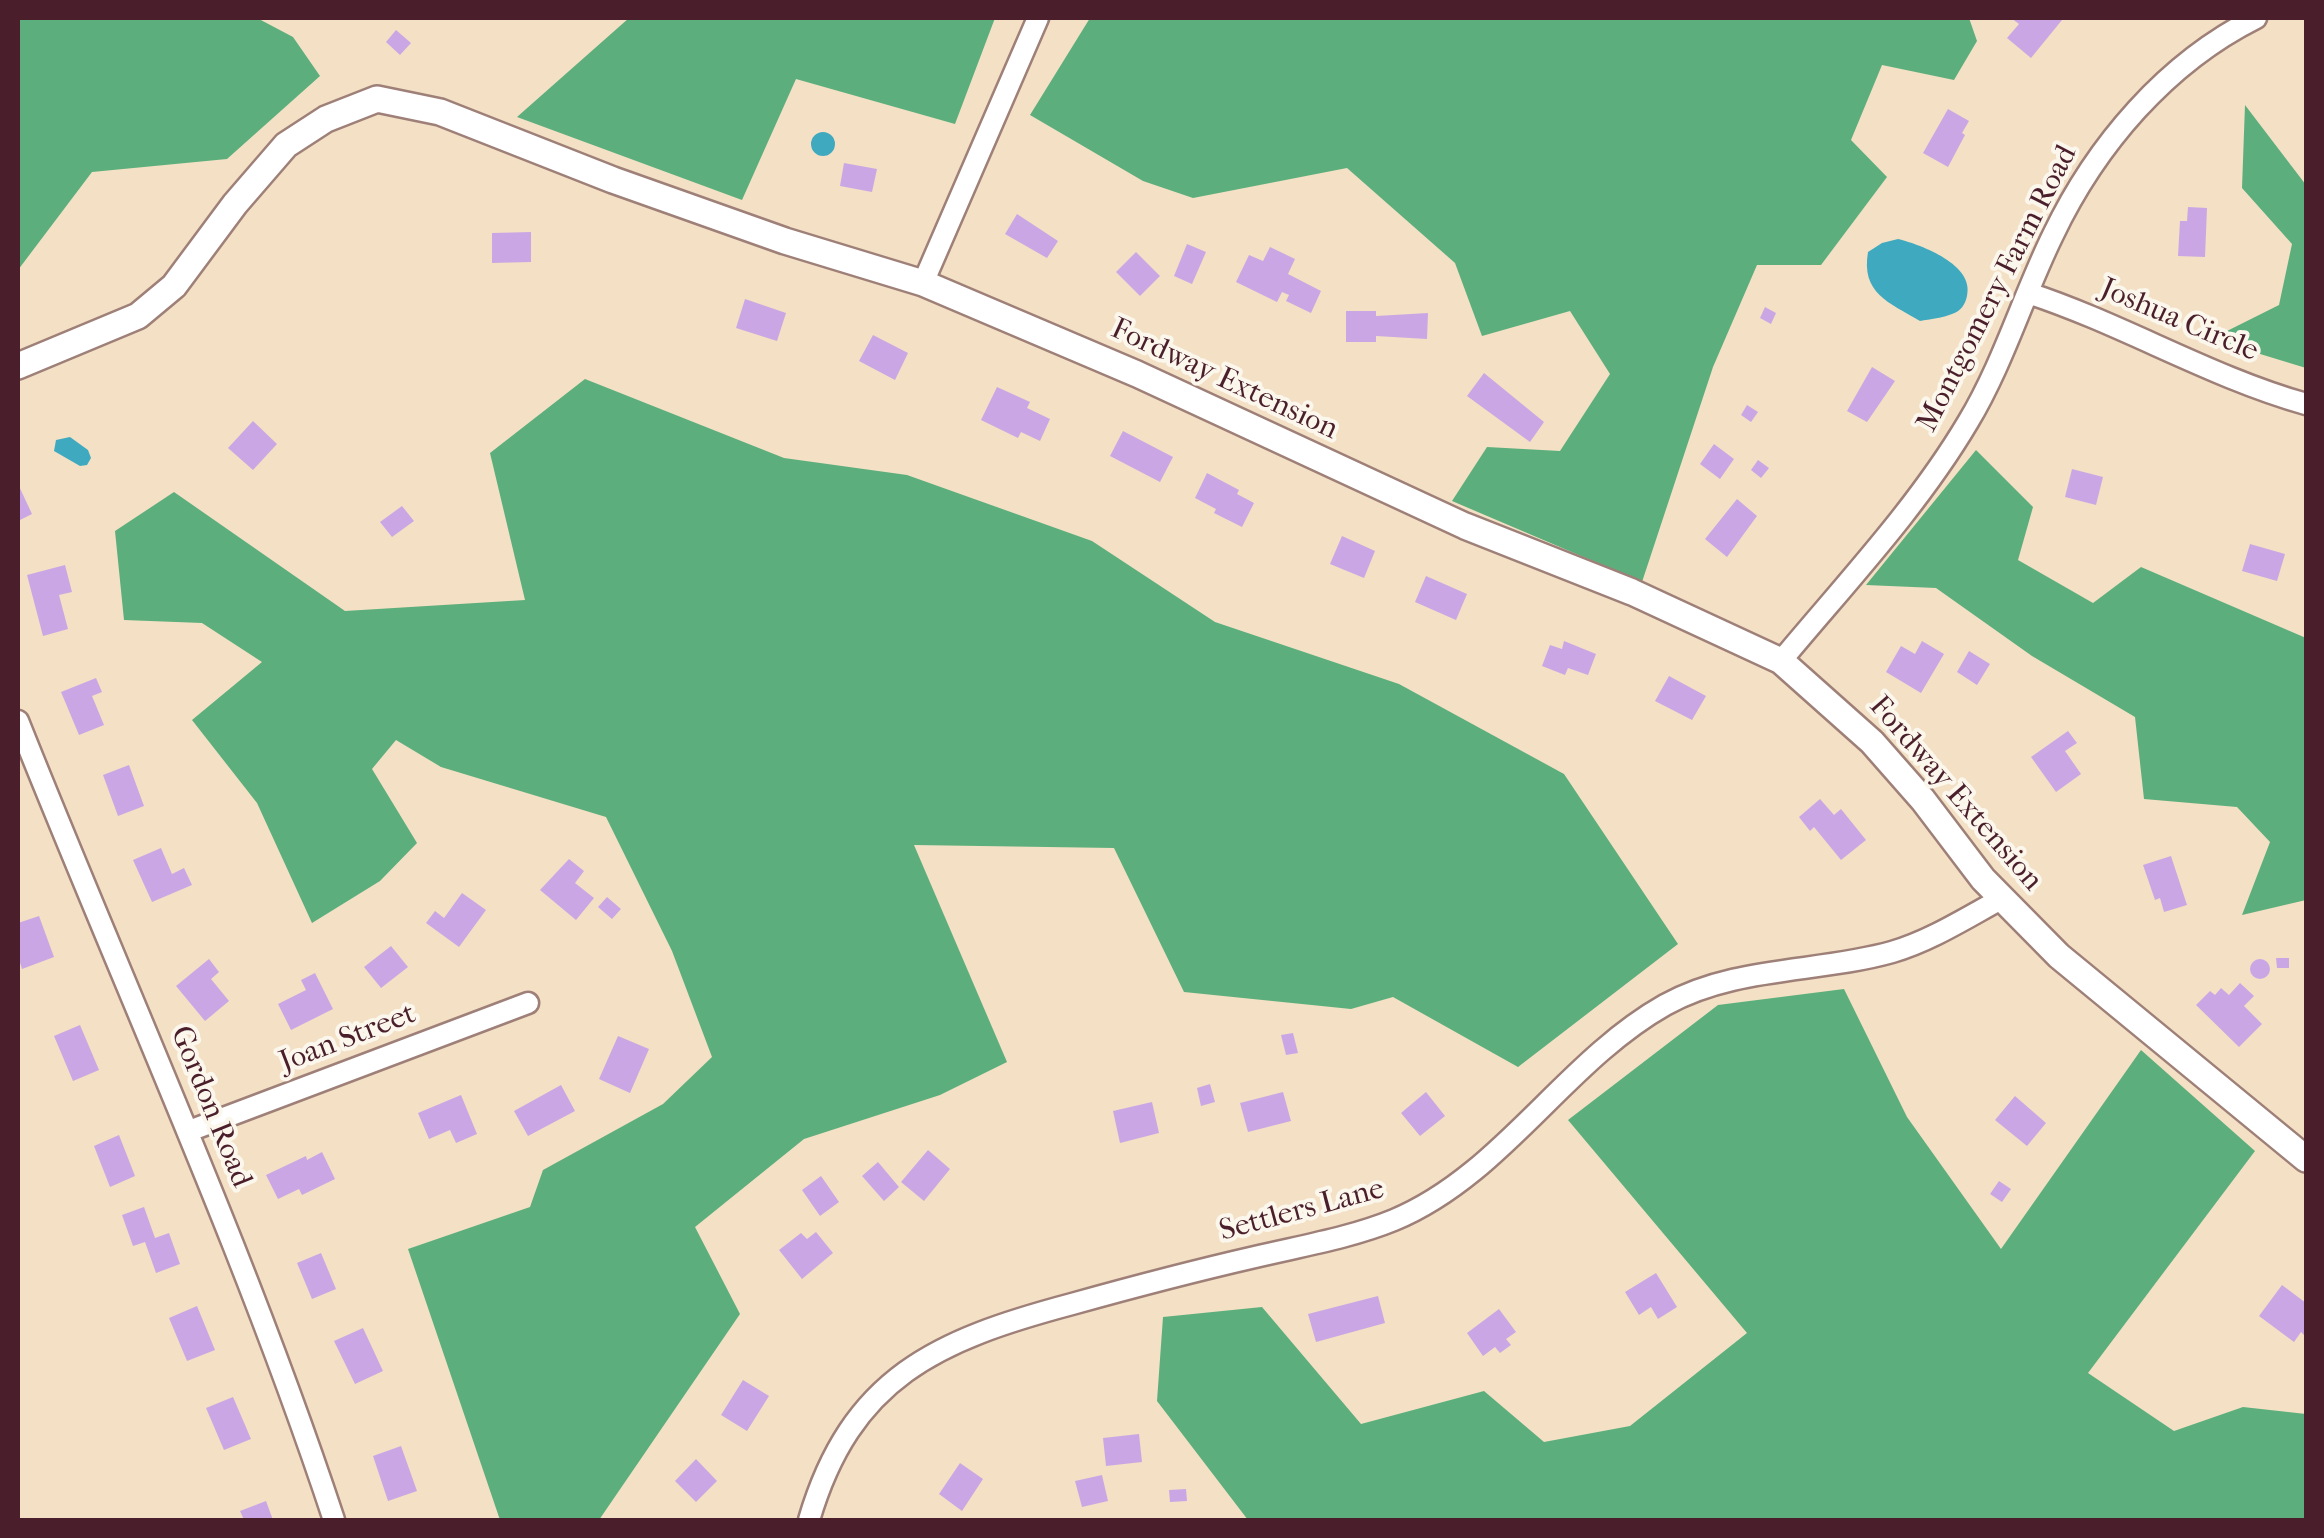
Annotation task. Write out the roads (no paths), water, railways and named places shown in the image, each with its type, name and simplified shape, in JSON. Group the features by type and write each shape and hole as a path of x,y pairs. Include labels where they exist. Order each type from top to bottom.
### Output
{"street":[{"path":"923,283 1038,18"},
{"name":"Montgomery Farm Road","path":"1782,661 1926,484 1970,420 2076,190 2138,108 2195,56 2256,18"},
{"name":"Fordway Extension","path":"18,366 148,309 174,286 234,204 286,144 326,119 378,99 440,112 613,180 785,241 923,283 1138,374 1465,526 1632,592 1782,661 1872,742 2001,899 2098,990 2306,1159"},
{"name":"Joshua Circle","path":"2028,293 2306,404"},
{"name":"Gordon Road","path":"18,721 189,1131 305,1431 334,1520"},
{"name":"Settlers Lane","path":"808,1520 821,1478 845,1433 897,1378 940,1349 1012,1320 1392,1220 1458,1182 1610,1044 1663,1006 1708,986 1893,952 2001,899"},
{"name":"Joan Street","path":"189,1131 528,1003"}],"water":[{"path":"823,132 832,135 832,153 823,156 814,153 811,144 814,135"},
{"path":"1898,239 1944,258 1963,275 1967,296 1960,309 1920,321 1879,295 1869,277 1868,252"},
{"path":"70,437 88,450 91,458 87,465 80,466 54,451 56,440"}]}
